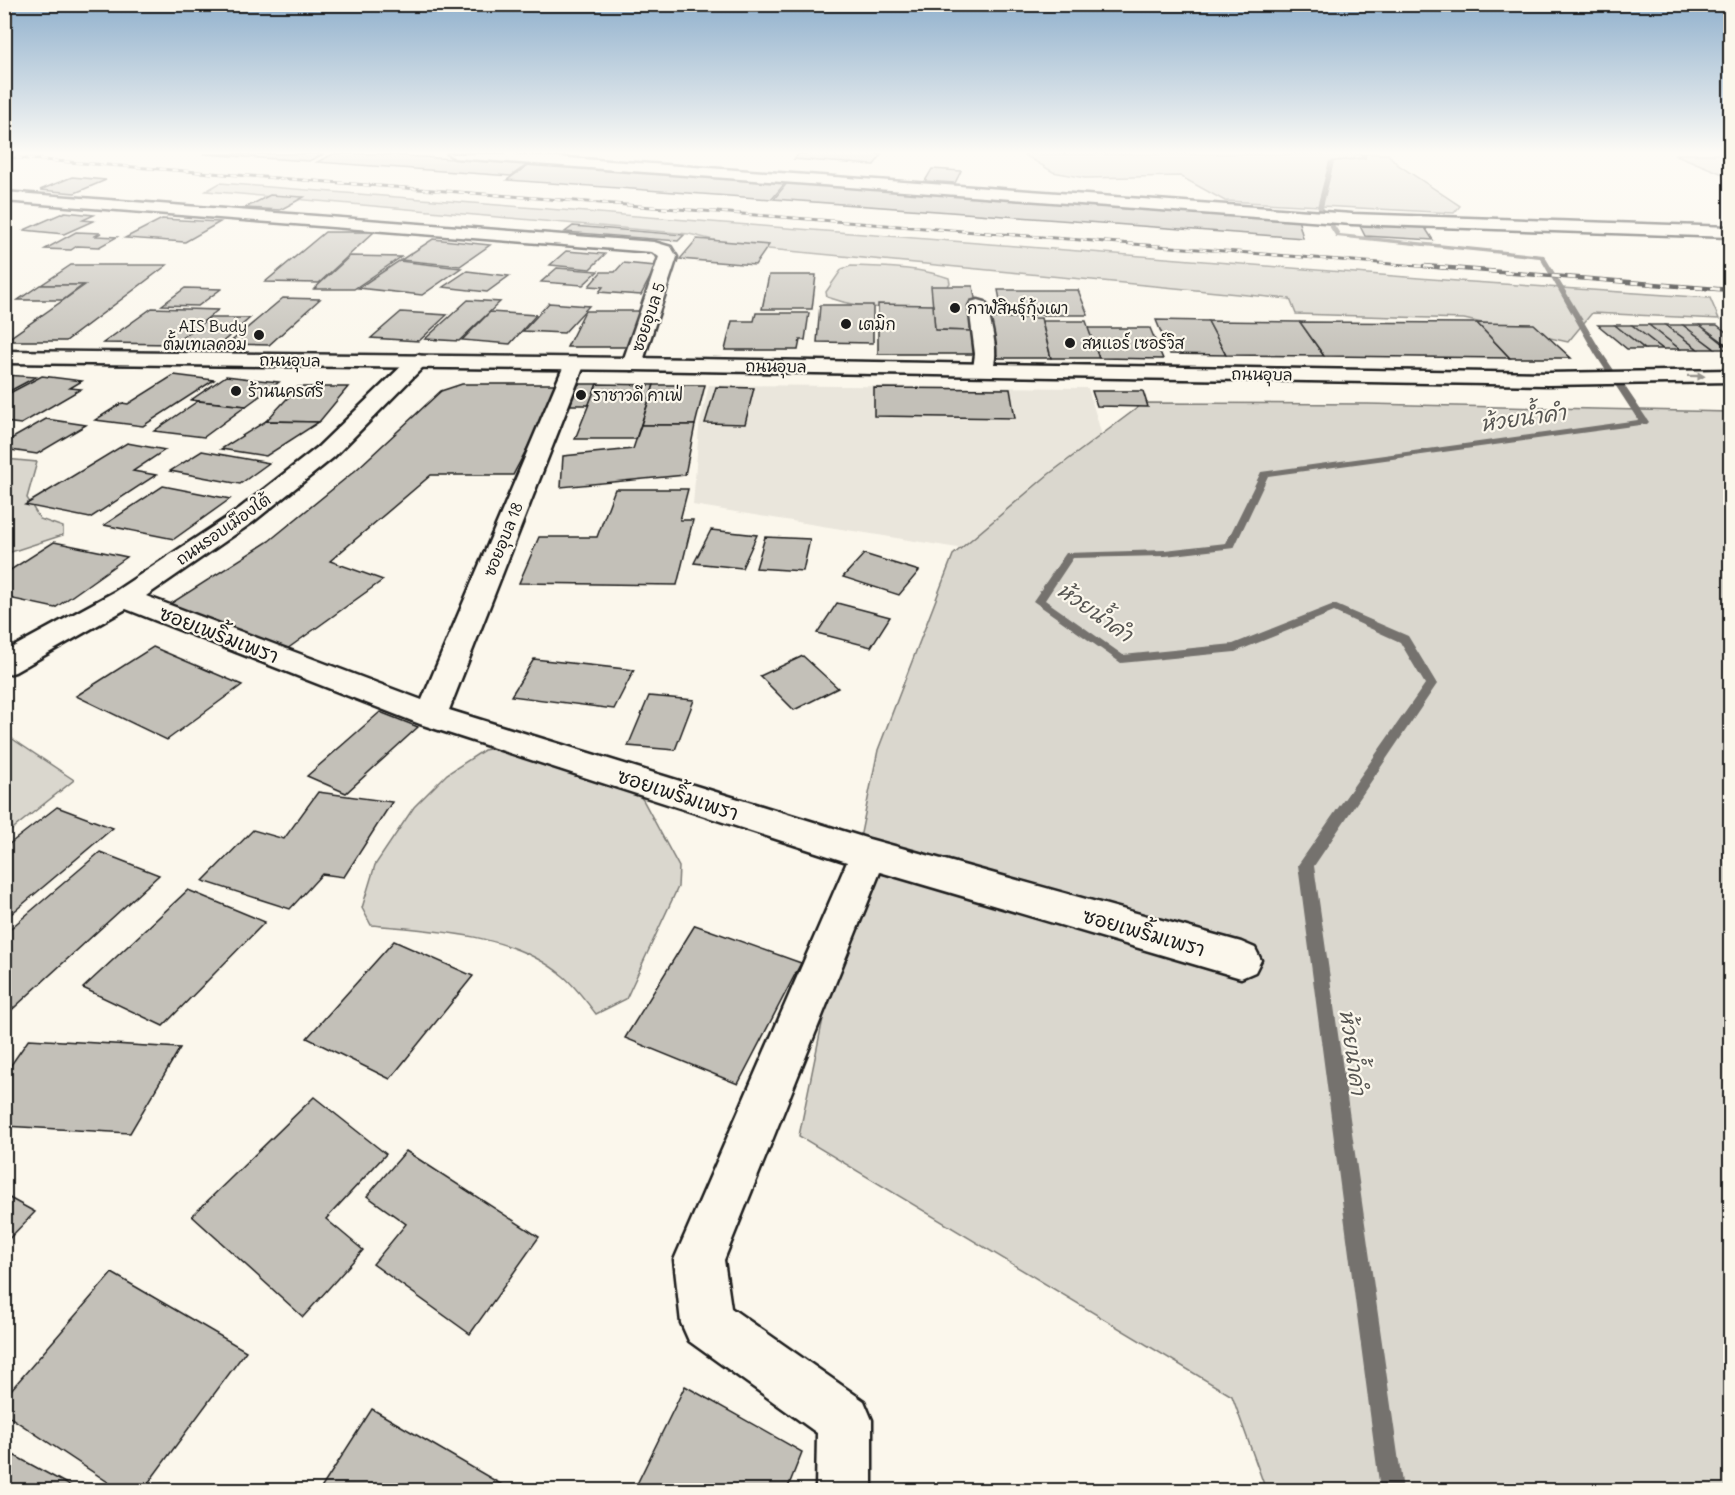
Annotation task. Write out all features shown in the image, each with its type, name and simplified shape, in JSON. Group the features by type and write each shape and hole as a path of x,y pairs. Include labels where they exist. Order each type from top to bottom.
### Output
{"street":[{"name":"ซอยอุบล 5","path":"363,224 638,245 665,251 668,257 632,364"},
{"path":"1492,224 1731,232"},
{"path":"978,306 985,354 983,369"},
{"name":"ถนนอุบล","path":"4,357 575,363 1548,379"},
{"name":"ถนนรอบเมืองใต้","path":"4,665 124,598 244,517 326,452 418,361"},
{"name":"ซอยอุบล 18","path":"431,716 575,363"},
{"path":"1548,379 1731,376"},
{"path":"1548,379 1678,392 1731,394"},
{"name":"ซอยเพริ้มเพรา","path":"124,598 431,716 869,854 1241,960"},
{"path":"844,1491 845,1420 707,1323 699,1260 869,854"}],"shaded area":[{"path":"574,224 735,224 1457,281 1710,298 1719,319 1592,313 1568,342 1464,319 1296,314 1290,299 738,246 689,234"},
{"path":"851,266 901,268 926,272 949,278 950,283 933,305 920,307 866,306 827,297 826,292 842,269"},
{"path":"709,385 1088,388 1109,459 1019,558 693,505 699,427"},
{"path":"1144,403 1368,404 1730,412 1730,1490 1266,1490 1232,1396 799,1136 878,750 953,555 1049,474"},
{"path":"5,459 37,462 27,498 40,519 63,527 63,535 5,554"},
{"path":"5,734 74,780 5,835"},
{"path":"530,742 620,773 643,800 679,867 678,887 626,999 596,1014 563,976 543,962 520,951 497,943 446,932 371,925 362,908 375,865 414,807 447,774 484,750"}],"building":[{"path":"38,224 87,224 64,234 24,230"},
{"path":"153,224 217,224 185,242 125,238"},
{"path":"1110,224 1299,224 1303,238"},
{"path":"1359,224 1424,226 1433,240 1365,236"},
{"path":"573,226 684,235 678,241 565,232"},
{"path":"76,232 101,233 95,236 117,237 99,247 77,246 71,250 45,249"},
{"path":"325,232 374,232 319,283 265,282"},
{"path":"433,239 490,245 460,266 401,260"},
{"path":"697,239 769,245 755,265 680,259"},
{"path":"566,251 605,254 590,269 550,265"},
{"path":"350,256 401,257 354,289 314,289"},
{"path":"399,261 461,268 422,295 358,288"},
{"path":"623,263 656,266 641,295 599,292 603,287 589,286 601,272 615,272"},
{"path":"71,265 167,265 66,341 5,341 85,285 41,285"},
{"path":"557,268 598,271 583,285 541,282"},
{"path":"467,271 509,276 487,292 443,287"},
{"path":"769,275 816,275 812,309 762,309"},
{"path":"40,285 83,285 63,300 18,300"},
{"name":"กาฬสินธุ์กุ้งเผา","path":"931,286 973,286 984,350 974,350 971,331 935,330"},
{"path":"185,288 221,289 198,306 162,305"},
{"path":"998,290 1078,290 1088,315 1003,315"},
{"path":"283,298 320,299 269,345 228,344"},
{"path":"468,300 500,302 459,341 425,339"},
{"path":"549,303 589,306 564,333 523,331"},
{"path":"878,304 933,305 935,330 971,331 974,354 878,354"},
{"name":"เตมิก","path":"820,305 873,305 873,343 817,342"},
{"path":"152,308 218,310 174,344 103,343"},
{"path":"585,311 642,311 627,347 567,347"},
{"path":"401,312 447,315 419,341 371,338"},
{"path":"490,312 536,315 510,344 462,340"},
{"path":"756,313 809,313 805,340 800,340 798,350 725,350 732,321 754,321"},
{"path":"209,318 250,318 219,345 174,344"},
{"path":"990,318 1041,318 1051,358 997,358"},
{"path":"1156,320 1208,321 1226,355 1170,354"},
{"name":"สหแอร์ เซอร์วิส","path":"1042,321 1086,321 1099,358 1051,358"},
{"path":"1208,321 1300,322 1324,356 1226,355"},
{"path":"1300,322 1477,323 1510,358 1324,356"},
{"path":"1477,323 1534,324 1571,358 1510,358"},
{"path":"1598,325 1615,325 1645,349 1627,349"},
{"path":"1615,325 1632,325 1663,349 1645,349"},
{"path":"1632,325 1649,325 1680,349 1663,349"},
{"path":"1649,325 1666,325 1698,349 1680,349"},
{"path":"1666,325 1683,325 1715,349 1698,349"},
{"path":"1683,325 1700,325 1730,349 1715,349"},
{"path":"1700,325 1717,325 1730,335 1730,347"},
{"path":"1088,328 1150,328 1163,359 1099,358"},
{"path":"4,375 36,377 4,394"},
{"path":"174,375 214,380 143,426 95,420 122,403 128,404"},
{"path":"42,376 82,381 70,388 81,389 21,424 4,422 4,396"},
{"name":"ร้านนครศรี","path":"226,376 279,382 246,406 191,400"},
{"path":"462,384 561,384 513,475 431,475 330,561 383,580 287,649 170,604 269,541 356,470 441,391"},
{"name":"ราชาวดี คาเฟ่","path":"573,384 597,384 589,405 564,405"},
{"path":"597,384 654,385 636,439 575,439"},
{"path":"654,385 705,385 695,425 641,425"},
{"path":"298,387 348,387 319,422 266,421"},
{"path":"716,387 754,388 745,424 705,423"},
{"path":"874,388 1010,389 1015,418 874,416"},
{"path":"1092,391 1143,391 1148,407 1097,406"},
{"path":"198,401 246,406 204,437 154,431"},
{"path":"46,419 86,425 37,454 4,449 4,443"},
{"path":"266,421 319,422 266,456 221,449"},
{"path":"641,425 695,425 685,475 561,487 563,456 633,449"},
{"path":"127,443 165,450 133,471 156,475 90,518 25,505"},
{"path":"202,451 269,463 240,484 170,471"},
{"path":"163,486 230,499 174,539 104,525"},
{"path":"615,489 688,489 680,520 693,520 677,585 519,583 539,537 597,537"},
{"path":"711,530 757,535 742,568 694,563"},
{"path":"765,537 810,539 803,571 756,568"},
{"path":"54,542 127,557 55,608 4,597 4,570 9,571"},
{"path":"864,554 919,571 899,595 843,577"},
{"path":"837,603 890,617 871,647 817,633"},
{"path":"153,647 242,685 167,740 76,696"},
{"path":"803,656 838,688 794,710 760,676"},
{"path":"534,659 634,670 614,709 511,696"},
{"path":"649,696 694,700 675,750 628,746"},
{"path":"380,712 418,727 346,793 307,776"},
{"path":"318,792 392,802 344,877 322,874 290,909 203,881 253,830 284,839"},
{"path":"57,807 113,828 4,920 4,848"},
{"path":"100,852 159,875 4,1017 4,934"},
{"path":"188,890 265,922 163,1026 83,988"},
{"path":"695,925 801,963 738,1084 625,1038"},
{"path":"394,941 473,976 390,1079 307,1038"},
{"path":"29,1039 180,1048 130,1133 4,1126 4,1075"},
{"path":"314,1097 386,1154 326,1219 363,1250 303,1317 192,1216"},
{"path":"406,1151 539,1237 470,1334 373,1264 406,1224 367,1196"},
{"path":"4,1195 35,1212 4,1244"},
{"path":"112,1273 246,1351 143,1490 120,1490 4,1413 4,1398"},
{"path":"685,1386 802,1452 787,1490 634,1490"},
{"path":"372,1409 511,1490 320,1490"},
{"path":"4,1450 78,1490 4,1490"}],"waterway":[{"name":"ห้วยน้ำคำ","path":"1330,224 1338,236 1542,256 1599,354 1644,422 1264,474 1230,546 1165,553 1070,555 1039,601 1121,659 1235,648 1334,608 1404,639 1431,684 1306,865 1392,1490"}],"railway":[{"path":"870,224 1443,268"},
{"path":"1424,266 1730,290"}],"place":[{"name":"กาฬสินธุ์กุ้งเผา","path":"955,308"},
{"name":"เตมิก","path":"846,324"},
{"name":"AIS Budy ตั้มเทเลคอม","path":"259,335"},
{"name":"สหแอร์ เซอร์วิส","path":"1070,343"},
{"name":"ร้านนครศรี","path":"236,391"},
{"name":"ราชาวดี คาเฟ่","path":"581,395"}]}
